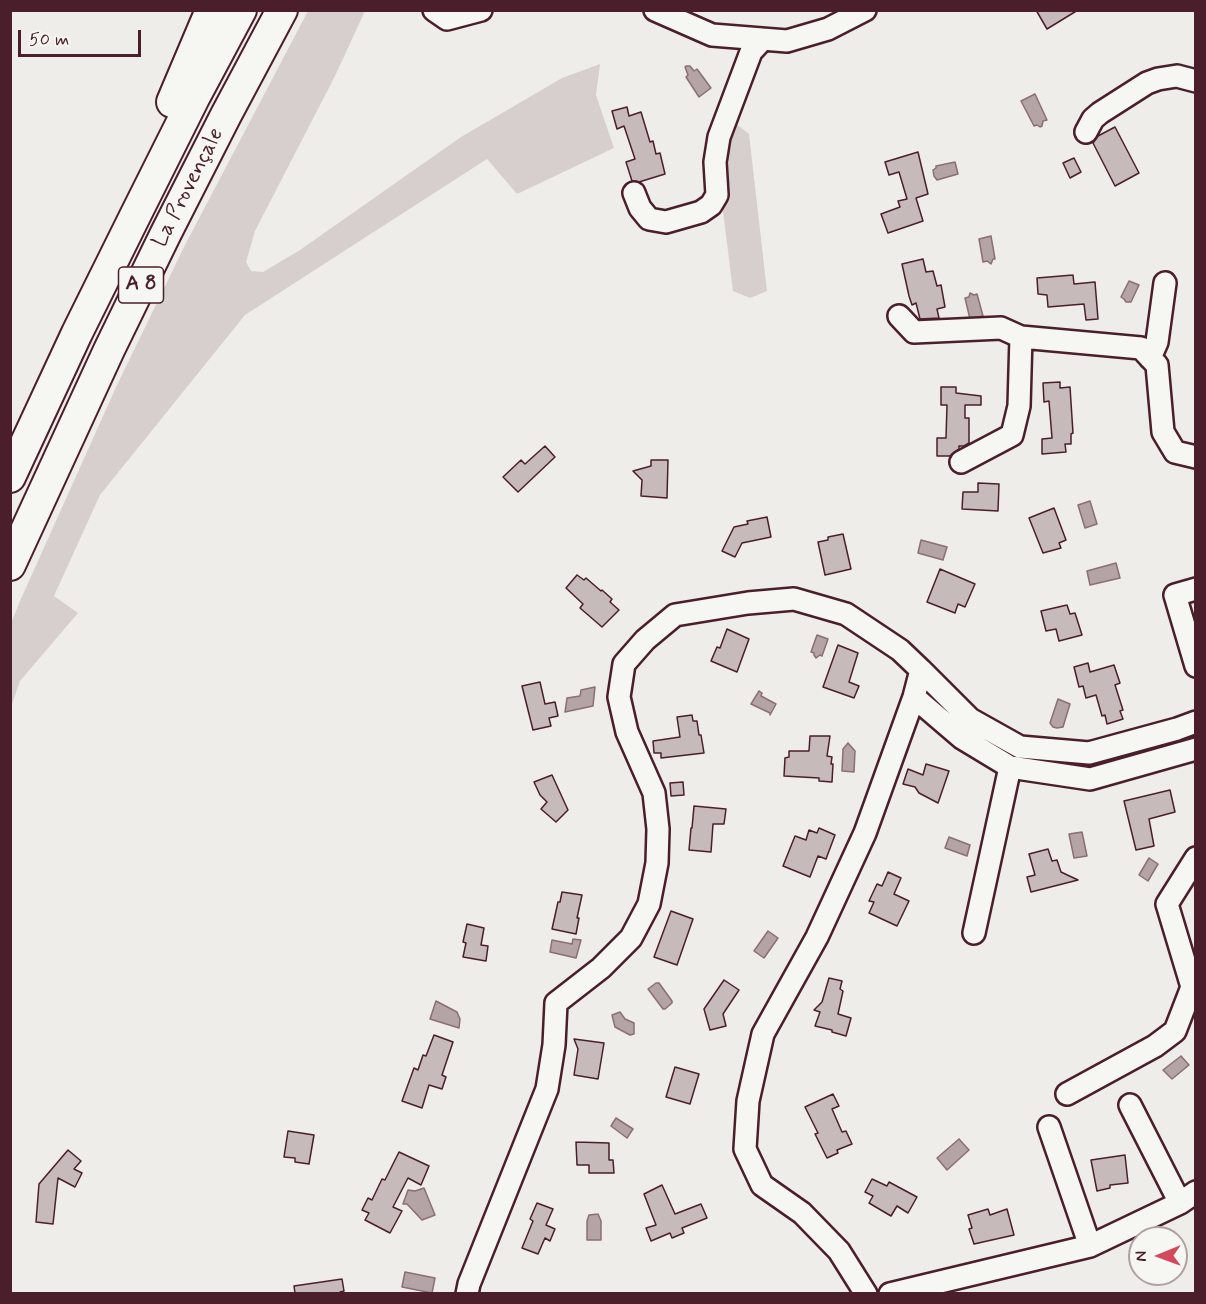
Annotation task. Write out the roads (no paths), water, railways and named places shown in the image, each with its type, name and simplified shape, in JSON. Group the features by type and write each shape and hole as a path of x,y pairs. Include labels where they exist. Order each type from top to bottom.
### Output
{"highway":[{"path":"77,333 211,10"},
{"name":"La Provençale","path":"10,477 77,333 194,98 241,10"},
{"name":"La Provençale","path":"10,565 109,350 226,115 282,10"}],"street":[{"path":"434,10 447,20 481,10"},
{"path":"656,10 712,35 787,40 828,29 865,10"},
{"path":"634,193 640,208 649,219 666,222 701,212 711,205 717,195 716,162 719,136 751,52 763,39"},
{"path":"1086,132 1093,119 1100,113 1147,83 1177,76 1196,81"},
{"path":"1150,358 1157,342 1166,283"},
{"path":"899,316 914,332 1001,328 1021,338 1142,348 1157,365 1163,432 1176,452 1196,457"},
{"path":"961,462 1012,435 1019,406 1021,338"},
{"path":"1196,589 1175,595 1196,666"},
{"path":"467,1293 547,1089 554,1046 556,1004 601,968 631,938 649,904 657,863 658,829 654,793 627,732 619,697 624,664 645,640 675,615 748,603 794,599 846,614 900,650 970,719 1020,747 1089,753 1196,722"},
{"path":"866,1293 839,1251 802,1213 762,1185 745,1149 748,1101 763,1034 817,937 866,833 914,697 921,670"},
{"path":"914,697 962,738 1011,767 1090,779 1196,749"},
{"path":"974,933 1011,767"},
{"path":"1067,1094 1155,1046 1175,1031 1192,987 1167,903 1196,858"},
{"path":"890,1293 1090,1246 1188,1198 1130,1105"},
{"path":"1049,1127 1090,1246"}]}
